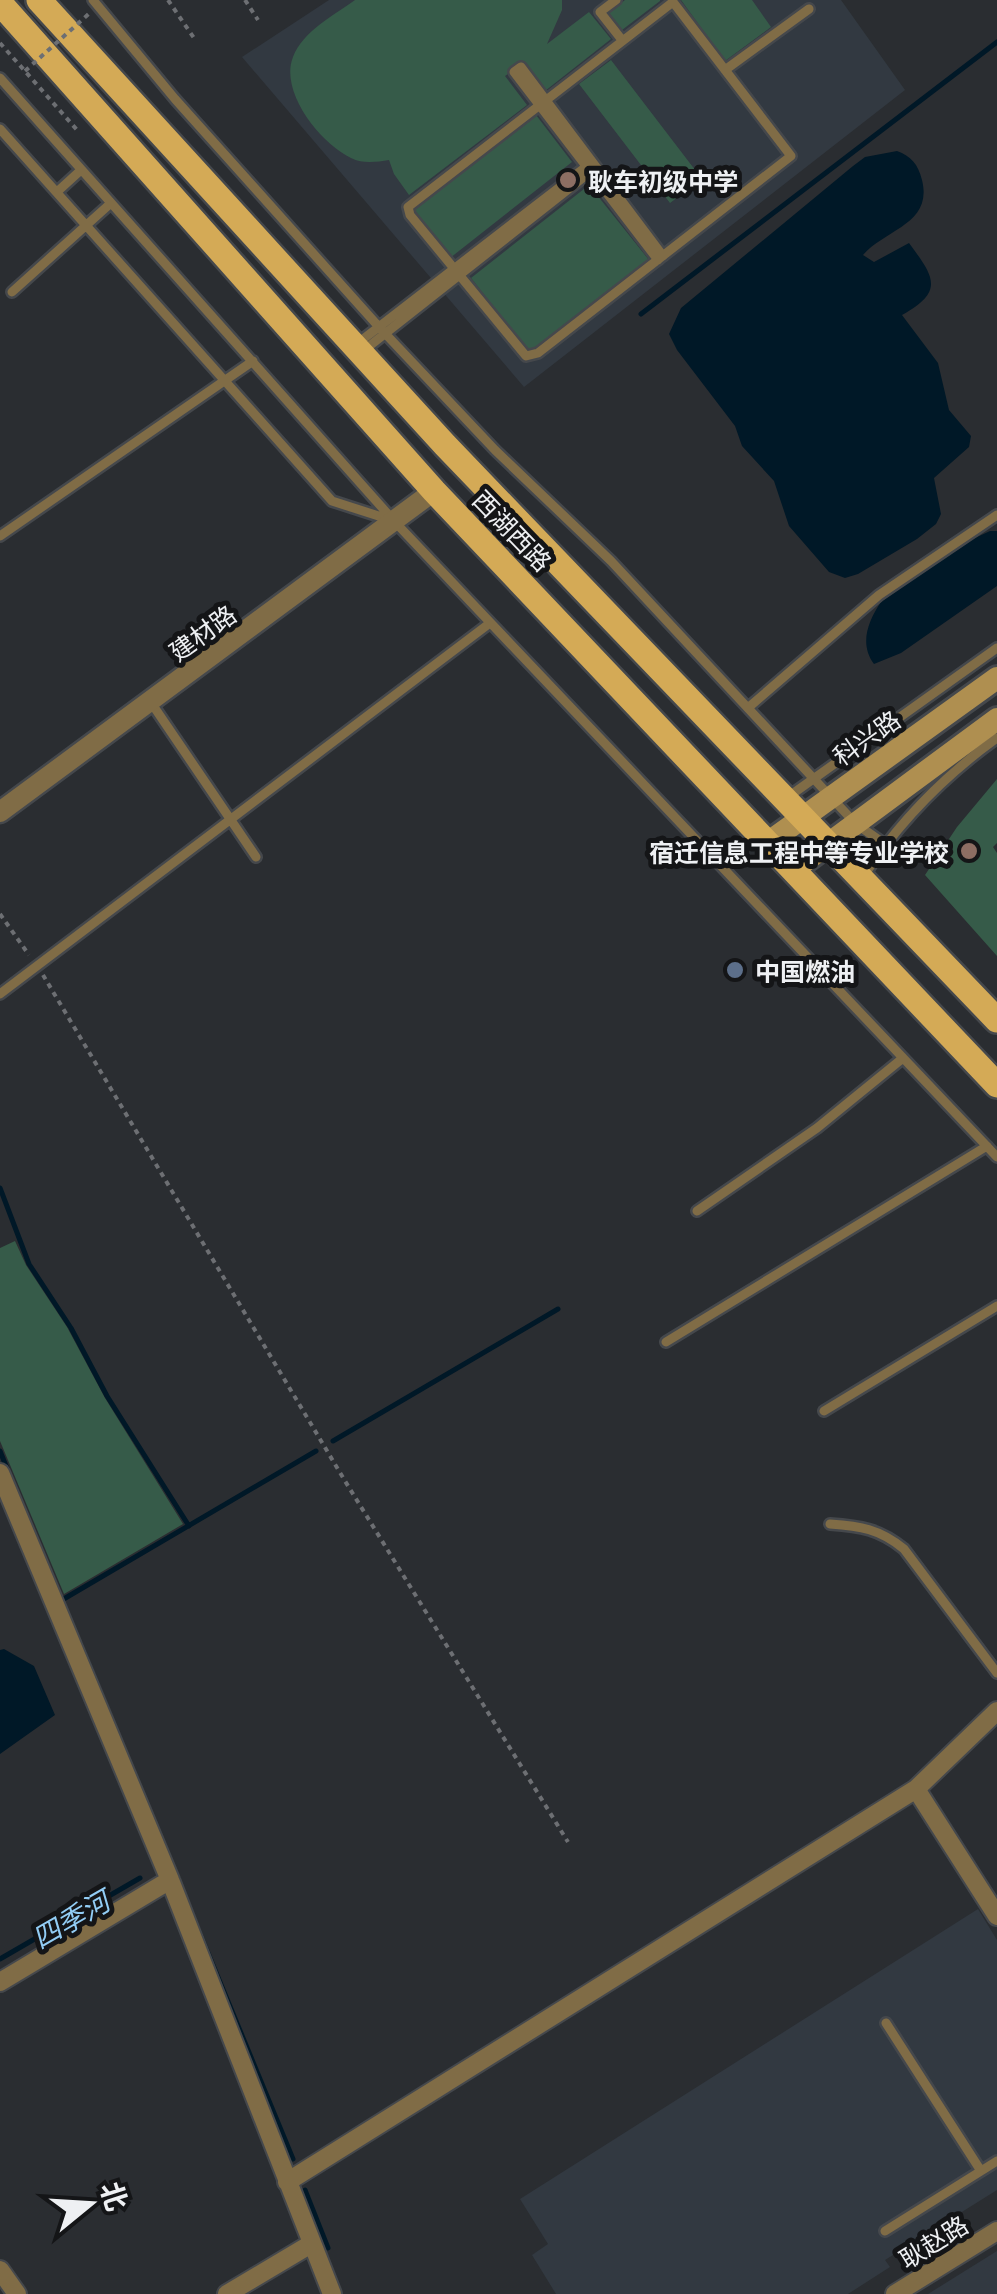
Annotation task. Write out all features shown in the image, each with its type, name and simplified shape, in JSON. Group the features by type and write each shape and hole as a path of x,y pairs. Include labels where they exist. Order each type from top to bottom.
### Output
{"main road":[{"name":"西湖西路","path":"39,0 444,444 997,1020"},
{"name":"西湖西路","path":"0,3 434,491 997,1085"},
{"name":"科兴路","path":"769,842 795,807 824,786 997,678"},
{"path":"793,870 997,719"}],"street":[{"name":"建材路","path":"0,812 434,491"},
{"path":"0,1473 170,1880 332,2294"},
{"path":"287,2182 916,1789 997,1711"},
{"path":"916,1789 997,1916"},
{"path":"0,1982 170,1880"},
{"name":"耿赵路","path":"896,2294 997,2231"},
{"path":"227,2294 311,2244"},
{"path":"0,2270 17,2294"}],"lane":[{"path":"616,0 600,12 622,40"},
{"path":"672,1 791,156 532,357 526,356 410,215 408,207 672,1"},
{"path":"93,6 382,330 495,450 611,562 856,823 886,844"},
{"path":"725,70 808,9"},
{"path":"0,78 394,521 997,1157"},
{"path":"542,102 660,258"},
{"path":"0,129 332,501 394,521"},
{"path":"358,349 591,169"},
{"path":"58,191 81,170"},
{"path":"12,292 111,203"},
{"path":"0,536 253,361"},
{"path":"749,707 879,595 997,515"},
{"path":"0,994 490,622"},
{"path":"824,786 997,648"},
{"path":"150,701 256,856"},
{"path":"862,879 886,844 933,790 997,738"},
{"path":"697,1211 816,1128 903,1058"},
{"path":"666,1342 987,1146"},
{"path":"824,1412 997,1306"},
{"path":"830,1524 865,1526 904,1549 997,1673"},
{"path":"886,2024 981,2171"},
{"path":"885,2230 996,2165"}],"path":[{"path":"168,0 194,38"},
{"path":"245,0 258,20"},
{"path":"25,71 93,6"},
{"path":"0,43 78,131"},
{"path":"0,914 62,1000 345,1481 568,1842"}],"shaded area":[{"name":"耿车初级中学","path":"329,0 841,0 905,90 524,387 242,57"},
{"path":"978,1909 997,1940 997,2190 885,2260 890,2267 848,2294 556,2294 532,2255 548,2244 520,2199"},
{"path":"997,2251 997,2294 928,2294"}],"green space":[{"path":"355,0 562,0 562,10 547,44 589,12 611,39 545,91 523,63 505,76 527,105 409,195 389,160 356,160 327,141 297,101 292,86 293,57 304,39"},
{"path":"625,0 660,1 622,30 609,13"},
{"path":"681,0 752,0 771,27 725,61"},
{"path":"611,60 702,179 670,203 579,84"},
{"path":"536,115 572,162 450,258 413,210"},
{"path":"589,185 649,260 529,352 471,278"},
{"name":"宿迁信息工程中等专业学校","path":"997,779 997,843 993,847 997,853 997,956 925,875 957,827"},
{"path":"15,1241 183,1524 64,1594 0,1441 0,1248"}],"water":[{"path":"897,151 910,158 918,169 924,195 921,207 863,255 874,262 909,243 924,265 930,291 902,315 938,363 949,410 971,436 969,447 934,478 941,514 936,524 917,539 845,578 829,572 789,526 774,481 742,446 735,426 669,334 681,308 853,166 865,157"},
{"path":"997,531 997,586 901,653 874,664 866,641 872,617 881,602 962,544"},
{"path":"0,1650 34,1666 55,1715 0,1754"}],"waterway":[{"path":"641,314 997,42"},
{"path":"0,1188 29,1264 189,1526"},
{"path":"333,1441 558,1309"},
{"path":"0,1451 8,1471"},
{"path":"62,1600 316,1451"},
{"path":"80,1643 293,2159"},
{"name":"四季河","path":"0,1959 140,1878"},
{"path":"305,2190 328,2248"}],"place":[{"name":"耿车初级中学","path":"568,180"},
{"name":"宿迁信息工程中等专业学校","path":"969,851"},
{"name":"中国燃油","path":"735,970"}]}
